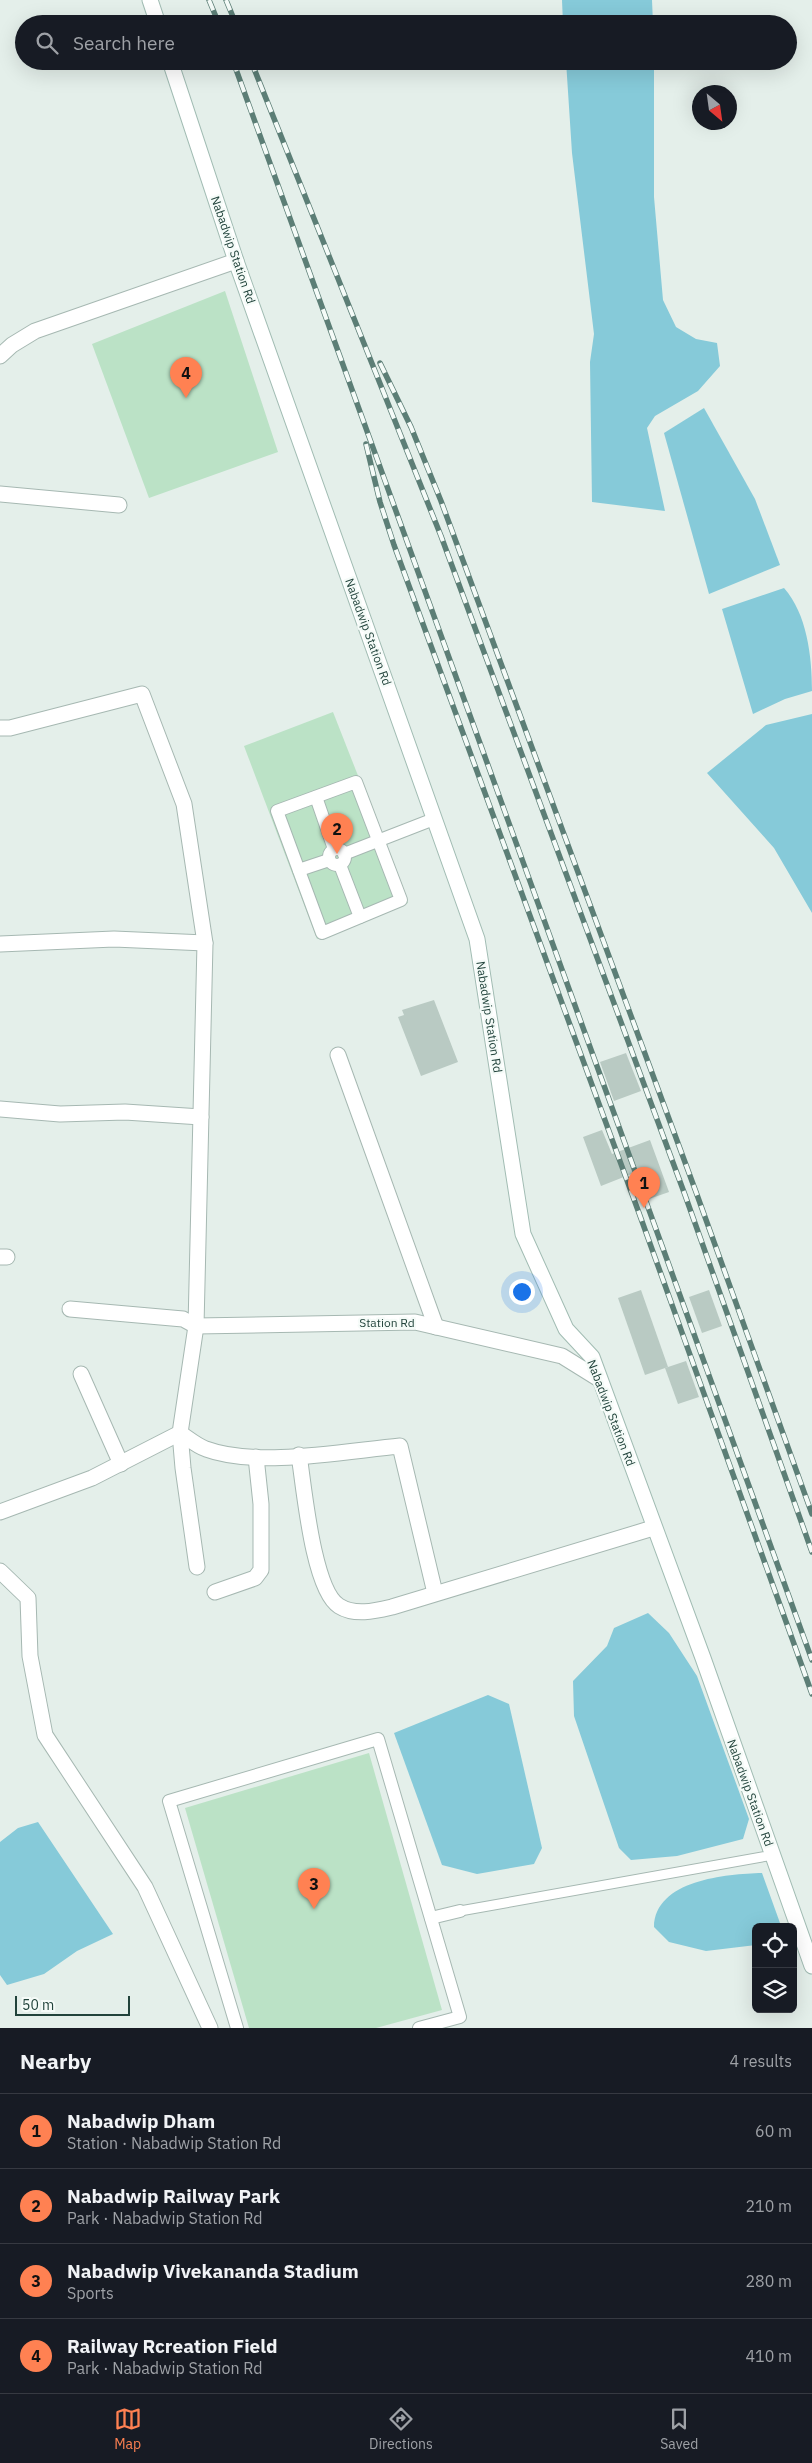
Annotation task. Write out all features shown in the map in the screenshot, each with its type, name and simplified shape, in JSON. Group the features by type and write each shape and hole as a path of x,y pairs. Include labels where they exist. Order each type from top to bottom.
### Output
{"street":[{"path":"150,0 155,15"},
{"name":"Nabadwip Station Rd","path":"173,70 236,261 477,939 523,1234 566,1329 592,1357 812,1966"},
{"path":"0,356 12,345 35,331 236,261"},
{"path":"0,494 119,505"},
{"path":"0,728 10,728 142,694 184,804 205,944 196,1326 180,1433 197,1567"},
{"path":"356,782 401,900 322,933 277,811 316,797 356,782"},
{"path":"316,797 360,917"},
{"path":"298,870 337,857 434,818"},
{"path":"0,944 114,939 205,944"},
{"path":"338,1055 436,1327"},
{"path":"0,1109 60,1114 125,1112 201,1117"},
{"name":"Station Rd","path":"70,1310 183,1319 196,1326 415,1322 562,1356 599,1379"},
{"path":"81,1374 121,1464"},
{"path":"180,1433 204,1449 220,1453 256,1457 299,1456 400,1446 435,1594"},
{"path":"0,1512 92,1478 180,1433"},
{"path":"299,1456 322,1584 338,1606 350,1612 374,1611 653,1528"},
{"path":"215,1592 255,1578 261,1570 260,1504 256,1457"},
{"path":"0,1571 28,1598 30,1656 45,1736 145,1887 210,2028"},
{"path":"237,2028 169,1801 378,1738 460,2017 419,2028"},
{"path":"431,1918 460,1911"}],"lane":[{"path":"460,1911 773,1855"}],"green space":[{"path":"225,291 278,452 149,498 92,344"},
{"path":"333,712 408,903 317,939 244,746"},
{"path":"369,1753 442,2010 376,2028 249,2028 185,1808"}],"water":[{"path":"562,0 652,0 653,15 563,15"},
{"path":"567,70 654,70 654,197 663,300 676,327 696,339 717,343 720,366 698,391 655,416 647,428 665,511 592,502 590,362 594,334 572,153"},
{"path":"704,408 755,499 780,565 709,594 664,433"},
{"path":"784,588 798,610 807,636 812,691 785,699 753,714 722,609"},
{"path":"812,714 812,913 774,848 707,773 766,725"},
{"path":"648,1613 669,1633 697,1676 749,1819 743,1839 677,1856 631,1860 619,1848 574,1716 573,1681 607,1646 614,1628"},
{"path":"488,1695 509,1704 542,1848 534,1864 477,1874 442,1865 394,1733"},
{"path":"38,1822 113,1934 77,1951 44,1974 7,1985 0,1975 0,1842 18,1828"},
{"path":"762,1873 780,1923 752,1923 752,1945 706,1951 669,1942 654,1927 657,1911 666,1899 679,1890 712,1878"}],"building":[{"path":"434,1000 458,1062 421,1076 398,1017 404,1015 402,1010"},
{"path":"626,1053 641,1091 614,1101 600,1062"},
{"path":"602,1130 612,1154 650,1140 669,1192 649,1199 639,1171 601,1186 583,1137"},
{"path":"641,1290 668,1367 645,1375 618,1298"},
{"path":"709,1290 722,1326 702,1333 689,1297"},
{"path":"686,1361 699,1397 678,1404 665,1368"}],"railway":[{"path":"209,0 215,15"},
{"path":"226,0 232,15"},
{"path":"236,70 812,1660"},
{"path":"255,70 441,536 685,1195 812,1552"},
{"path":"380,363 411,427 441,501 696,1192 812,1514"},
{"path":"366,444 380,502 394,545 639,1213 812,1694"}],"place":[{"name":"Railway Rcreation Field","path":"186,398"},
{"name":"Nabadwip Railway Park","path":"337,854"},
{"name":"Nabadwip Dham","path":"644,1208"},
{"name":"Nabadwip Vivekananda Stadium","path":"314,1909"}]}
